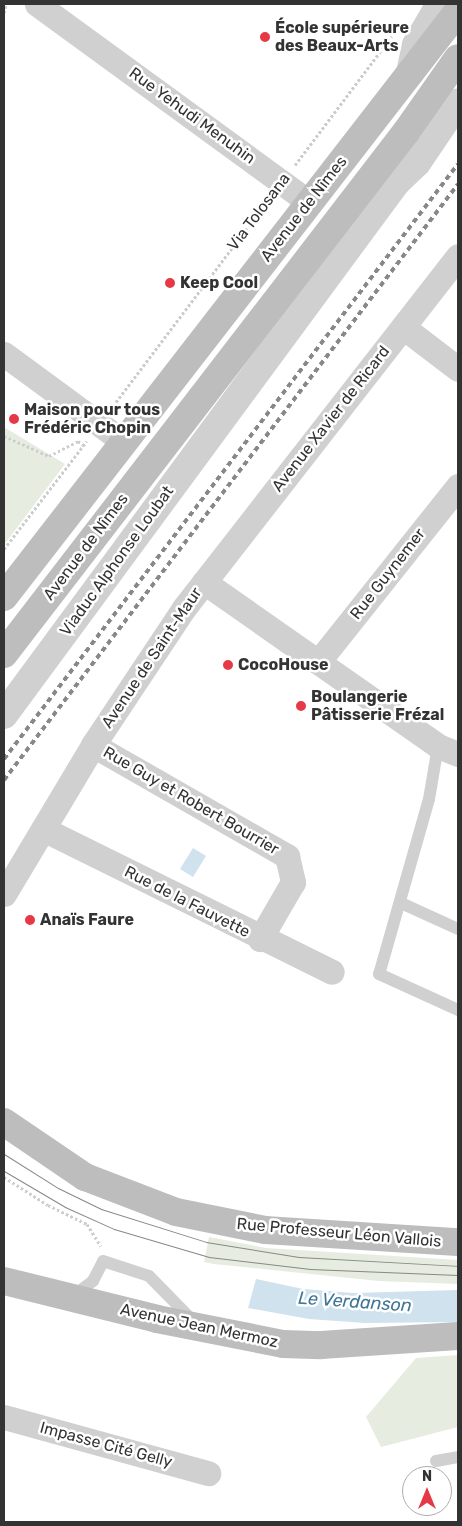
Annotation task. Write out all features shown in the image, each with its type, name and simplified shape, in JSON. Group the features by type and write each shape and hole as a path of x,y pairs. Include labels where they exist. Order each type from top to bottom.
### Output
{"main road":[{"name":"Avenue de Nîmes","path":"4,597 458,11"},
{"name":"Avenue de Nîmes","path":"4,654 315,247 406,132 458,58"},
{"path":"309,202 315,247"},
{"name":"Rue Professeur Léon Vallois","path":"4,1122 85,1177 176,1212 264,1230 458,1242"},
{"name":"Avenue Jean Mermoz","path":"4,1281 246,1339 320,1345 458,1336"}],"street":[{"name":"Rue Yehudi Menuhin","path":"37,4 309,202"},
{"path":"409,76 416,45 440,4"},
{"name":"Avenue de Nîmes","path":"231,407 396,183 417,163 458,102"},
{"name":"Avenue de Nîmes","path":"396,183 406,132"},
{"name":"Avenue Xavier de Ricard","path":"204,582 458,256"},
{"path":"403,327 458,369"},
{"path":"4,354 124,442"},
{"name":"Viaduc Alphonse Loubat","path":"4,715 231,407"},
{"name":"Rue Guynemer","path":"318,662 458,486"},
{"name":"Avenue de Saint-Maur","path":"4,894 93,744 204,582 448,750"},
{"path":"448,750 458,731"},
{"name":"Rue Guy et Robert Bourrier","path":"93,744 287,856 293,882 260,939"},
{"name":"Rue de la Fauvette","path":"43,829 260,939 332,972"},
{"name":"Impasse Cité Gelly","path":"4,1417 208,1472"}],"lane":[{"path":"448,750 429,799 401,903 379,974 458,1010"},
{"path":"401,903 458,929"},
{"path":"70,1298 93,1281 103,1261 149,1276 199,1328"},
{"path":"436,1461 458,1457"}],"path":[{"path":"4,13 6,4"},
{"name":"Via Tolosana","path":"4,549 393,35"},
{"path":"4,436 49,456 78,441 84,445"},
{"path":"4,1177 48,1205 87,1224 101,1245 103,1261"}],"shaded area":[{"path":"4,427 65,464 4,545"},
{"path":"209,1237 266,1248 458,1260 458,1284 379,1281 214,1264 204,1262"},
{"path":"458,1355 458,1427 381,1447 366,1417 416,1358"}],"water":[{"path":"193,848 206,856 193,877 180,869"},
{"name":"Le Verdanson","path":"256,1279 303,1289 353,1293 458,1290 458,1322 365,1323 309,1319 248,1308"}],"tram line":[{"path":"4,1154 58,1188 101,1209 206,1242 299,1257 458,1266"},
{"path":"4,1171 65,1207 114,1229 209,1257 310,1269 458,1275"}],"railway":[{"path":"4,759 458,164"},
{"path":"4,780 458,184"}],"place":[{"name":"École supérieure des Beaux-Arts","path":"265,37"},
{"name":"Keep Cool","path":"170,283"},
{"name":"Maison pour tous Frédéric Chopin","path":"14,419"},
{"name":"CocoHouse","path":"228,665"},
{"name":"Boulangerie Pâtisserie Frézal","path":"301,706"},
{"name":"Anaïs Faure","path":"30,920"}]}
